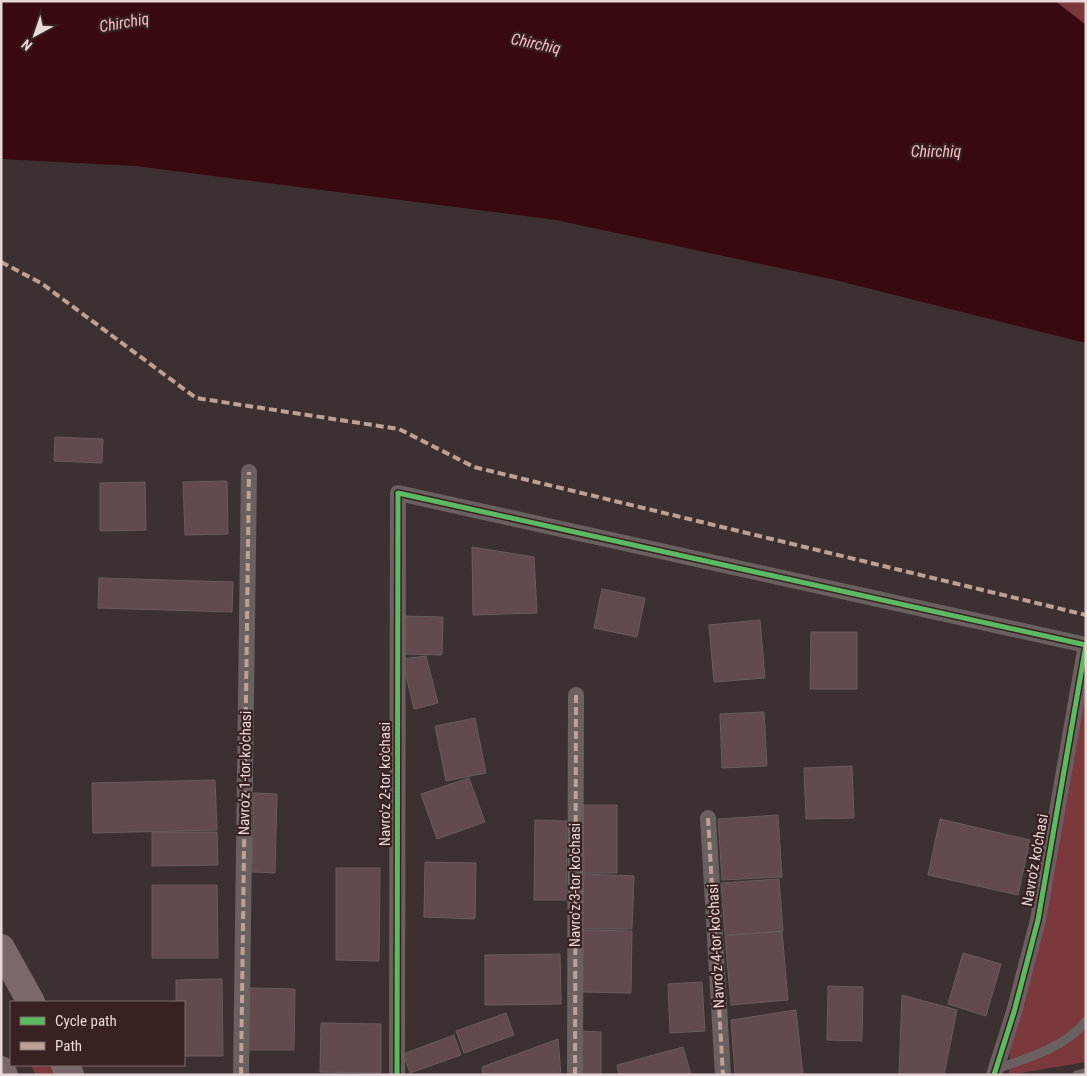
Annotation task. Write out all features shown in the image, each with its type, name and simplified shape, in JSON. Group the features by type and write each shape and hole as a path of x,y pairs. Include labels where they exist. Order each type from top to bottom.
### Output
{"highway":[{"path":"1,948 30,1001"},
{"path":"1,990 12,1001"},
{"path":"1,1070 4,1075"}],"street":[{"name":"Navro'z 1-tor ko'chasi","path":"242,1075 249,472"},
{"name":"Navro'z 2-tor ko'chasi","path":"397,1075 398,494 1086,645"},
{"name":"Navro'z ko'chasi","path":"995,1072 1038,920 1086,645"},
{"name":"Navro'z 3-tor ko'chasi","path":"575,1075 576,695"},
{"name":"Navro'z 4-tor ko'chasi","path":"708,818 723,1075"}],"lane":[{"path":"995,1072 1054,1046 1073,1034 1086,1021"},
{"path":"1077,1075 1086,1073"}],"shaded area":[{"path":"1055,1 1086,1 1086,25"},
{"path":"1086,681 1086,1062 1009,1075 1010,1052 1045,912"},
{"path":"32,1066 50,1066 55,1075 36,1075"}],"water":[{"name":"Chirchiq","path":"1,1 1055,1 1086,25 1086,343 831,279 556,220 136,166 1,159"}],"building":[{"path":"55,437 103,439 102,463 54,461"},
{"path":"227,481 228,534 185,535 183,482"},
{"path":"145,482 146,530 100,531 100,483"},
{"path":"472,547 534,557 537,613 473,615"},
{"path":"99,578 233,582 232,612 98,608"},
{"path":"602,589 645,598 637,637 594,628"},
{"path":"403,616 443,617 442,655 402,654"},
{"path":"760,620 765,678 714,682 709,625"},
{"path":"811,632 857,632 857,689 810,689"},
{"path":"426,656 438,703 414,709 402,659"},
{"path":"764,712 767,766 722,768 720,714"},
{"path":"475,718 486,773 446,781 435,726"},
{"path":"852,766 854,818 806,819 804,768"},
{"path":"469,778 485,822 437,839 421,794"},
{"path":"215,780 217,830 93,833 92,783"},
{"path":"254,793 277,794 275,873 252,872"},
{"path":"583,805 617,805 617,873 584,873"},
{"path":"778,815 782,877 722,880 718,819"},
{"path":"940,819 1030,840 1018,895 928,875"},
{"path":"535,820 567,821 566,900 534,900"},
{"path":"152,832 217,832 218,865 152,866"},
{"path":"425,862 476,863 475,919 424,917"},
{"path":"336,868 380,868 379,961 336,960"},
{"path":"584,874 634,876 632,929 582,929"},
{"path":"779,879 783,931 725,935 721,883"},
{"path":"152,885 217,885 218,958 152,958"},
{"path":"583,930 632,931 631,993 582,992"},
{"path":"782,931 788,1000 731,1005 725,936"},
{"path":"963,953 1001,964 986,1016 948,1004"},
{"path":"560,954 561,1004 485,1005 485,955"},
{"path":"222,979 223,1056 185,1056 185,1001 176,1001 176,980"},
{"path":"702,982 705,1031 670,1033 668,984"},
{"path":"828,986 863,987 862,1041 827,1040"},
{"path":"249,988 295,989 294,1050 248,1050"},
{"path":"902,995 957,1010 944,1075 899,1075"},
{"path":"796,1010 803,1075 735,1075 731,1020"},
{"path":"506,1013 514,1035 464,1053 456,1031"},
{"path":"321,1023 381,1024 381,1073 320,1072"},
{"path":"579,1031 601,1032 601,1075 579,1075"},
{"path":"454,1035 461,1055 410,1073 403,1054"},
{"path":"558,1039 561,1075 483,1075 482,1067"},
{"path":"683,1047 691,1075 619,1075 617,1065"}],"marked path":[{"path":"1,262 41,283 196,398 399,429 474,467 1086,615"},
{"path":"241,1075 249,472"},
{"path":"575,1075 576,695"},
{"path":"708,818 723,1075"}],"cycle path":[{"path":"397,1075 398,493 1086,645 1038,920 1014,1012 994,1075"}]}
